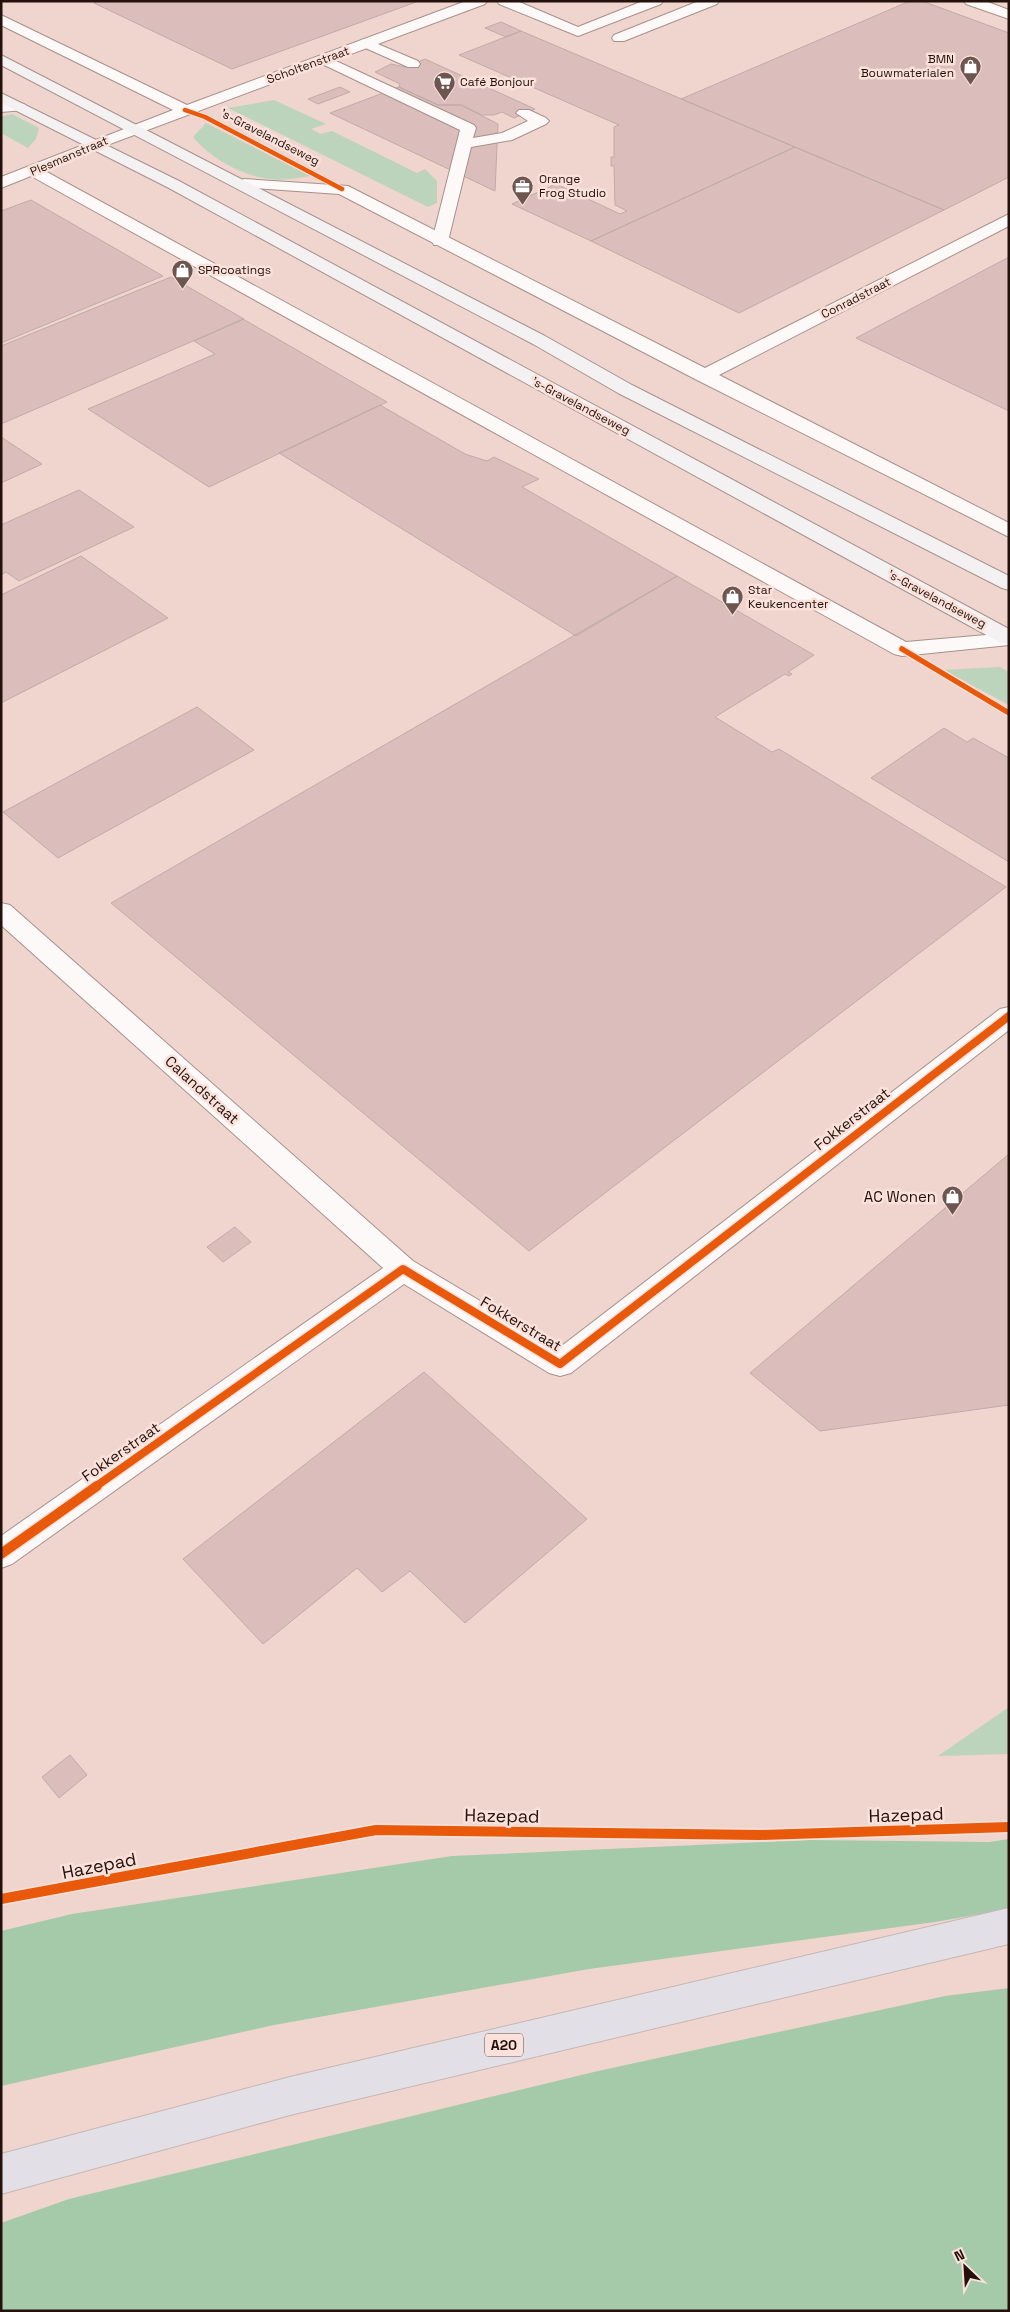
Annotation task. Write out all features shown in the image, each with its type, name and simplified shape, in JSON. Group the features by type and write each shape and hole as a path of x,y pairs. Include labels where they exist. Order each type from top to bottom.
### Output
{"highway":[{"name":"A20","path":"1,2174 290,2096 1009,1926"}],"main road":[{"name":"'s-Gravelandseweg","path":"1,59 244,184 539,340 625,389 1009,584"},
{"name":"'s-Gravelandseweg","path":"1,97 96,144 1009,639"}],"street":[{"name":"Scholtenstraat","path":"137,129 480,1"},
{"path":"504,1 578,32 656,1"},
{"path":"619,38 712,1"},
{"path":"970,1 1009,15"},
{"path":"1,19 185,110"},
{"path":"366,43 413,64"},
{"path":"323,59 468,128 440,241"},
{"name":"'s-Gravelandseweg","path":"1,107 19,107"},
{"path":"464,144 506,137 540,121 524,113"},
{"name":"Plesmanstraat","path":"1,183 137,129"},
{"name":"'s-Gravelandseweg","path":"33,171 902,649 1009,639"},
{"name":"'s-Gravelandseweg","path":"244,184 342,189 440,241 1009,531"},
{"name":"Conradstraat","path":"704,376 1009,219"},
{"name":"Calandstraat","path":"1,911 403,1269"},
{"name":"Fokkerstraat","path":"1,1554 403,1269 560,1364 1009,1016"}],"green space":[{"path":"274,100 326,124 311,129 321,134 332,131 417,173 425,169 437,181 437,203 428,207 228,108"},
{"path":"12,114 39,128 36,139 28,148 1,133 1,117"},
{"path":"206,123 310,176 276,180 250,174 228,165 200,145 193,137"},
{"path":"1000,667 1009,672 1009,705 944,670"},
{"path":"1009,1707 1009,1754 938,1756"},
{"path":"1009,1839 1009,1909 935,1922 589,1969 274,2025 1,2086 1,1931 72,1914 452,1856 810,1840 989,1842"},
{"path":"1009,1988 1009,2311 1,2311 1,2223 69,2199 598,2071 945,1996"}],"building":[{"path":"100,1 419,1 232,69 94,3"},
{"path":"910,1 922,1 1009,33 1009,177 944,210 681,99"},
{"path":"501,22 521,31 506,37 485,28"},
{"path":"521,31 795,147 591,241 512,204 556,184 620,214 627,211 615,205 614,166 611,166 611,157 614,157 614,127 619,125 459,55"},
{"path":"425,59 535,109 514,118 502,112 494,115 482,115 461,105 438,105 399,87 400,84 375,72 391,64 405,67"},
{"path":"340,87 350,92 318,104 308,99"},
{"path":"399,87 438,105 461,105 498,124 495,191 330,113"},
{"path":"795,147 944,210 739,313 591,241"},
{"path":"31,200 163,276 1,343 1,211"},
{"path":"1009,257 1009,411 856,338"},
{"path":"171,277 244,319 1,424 1,346"},
{"path":"243,319 387,402 209,487 88,409 215,354 194,341"},
{"path":"380,405 465,454 487,461 494,457 539,479 522,487 677,576 576,636 279,453"},
{"path":"1,437 42,464 1,483"},
{"path":"79,490 134,527 19,581 6,572 1,575 1,525"},
{"path":"81,556 168,618 1,703 1,595"},
{"path":"677,576 814,655 788,672 792,674 789,676 785,674 715,717 772,752 779,749 1006,887 529,1251 111,903"},
{"path":"197,707 254,750 58,858 3,812"},
{"path":"944,728 967,742 973,738 1009,758 1009,862 871,778"},
{"path":"1009,1154 1009,1405 820,1431 750,1373"},
{"path":"235,1227 251,1242 223,1262 207,1247"},
{"path":"424,1372 587,1519 465,1623 410,1571 382,1592 357,1568 263,1644 183,1559"},
{"path":"70,1755 87,1775 59,1798 42,1777"}],"cycle path":[{"path":"185,110 205,117 342,189"},
{"path":"902,649 1009,713"},
{"path":"1,1554 403,1269 560,1364 1009,1016"},
{"name":"Hazepad","path":"1,1899 376,1830 760,1835 1009,1827"}],"place":[{"name":"BMN Bouwmaterialen","path":"970,85"},
{"name":"Café Bonjour","path":"444,101"},
{"name":"Orange Frog Studio","path":"523,205"},
{"name":"SPRcoatings","path":"182,289"},
{"name":"Star Keukencenter","path":"732,616"},
{"name":"AC Wonen","path":"952,1216"}]}
